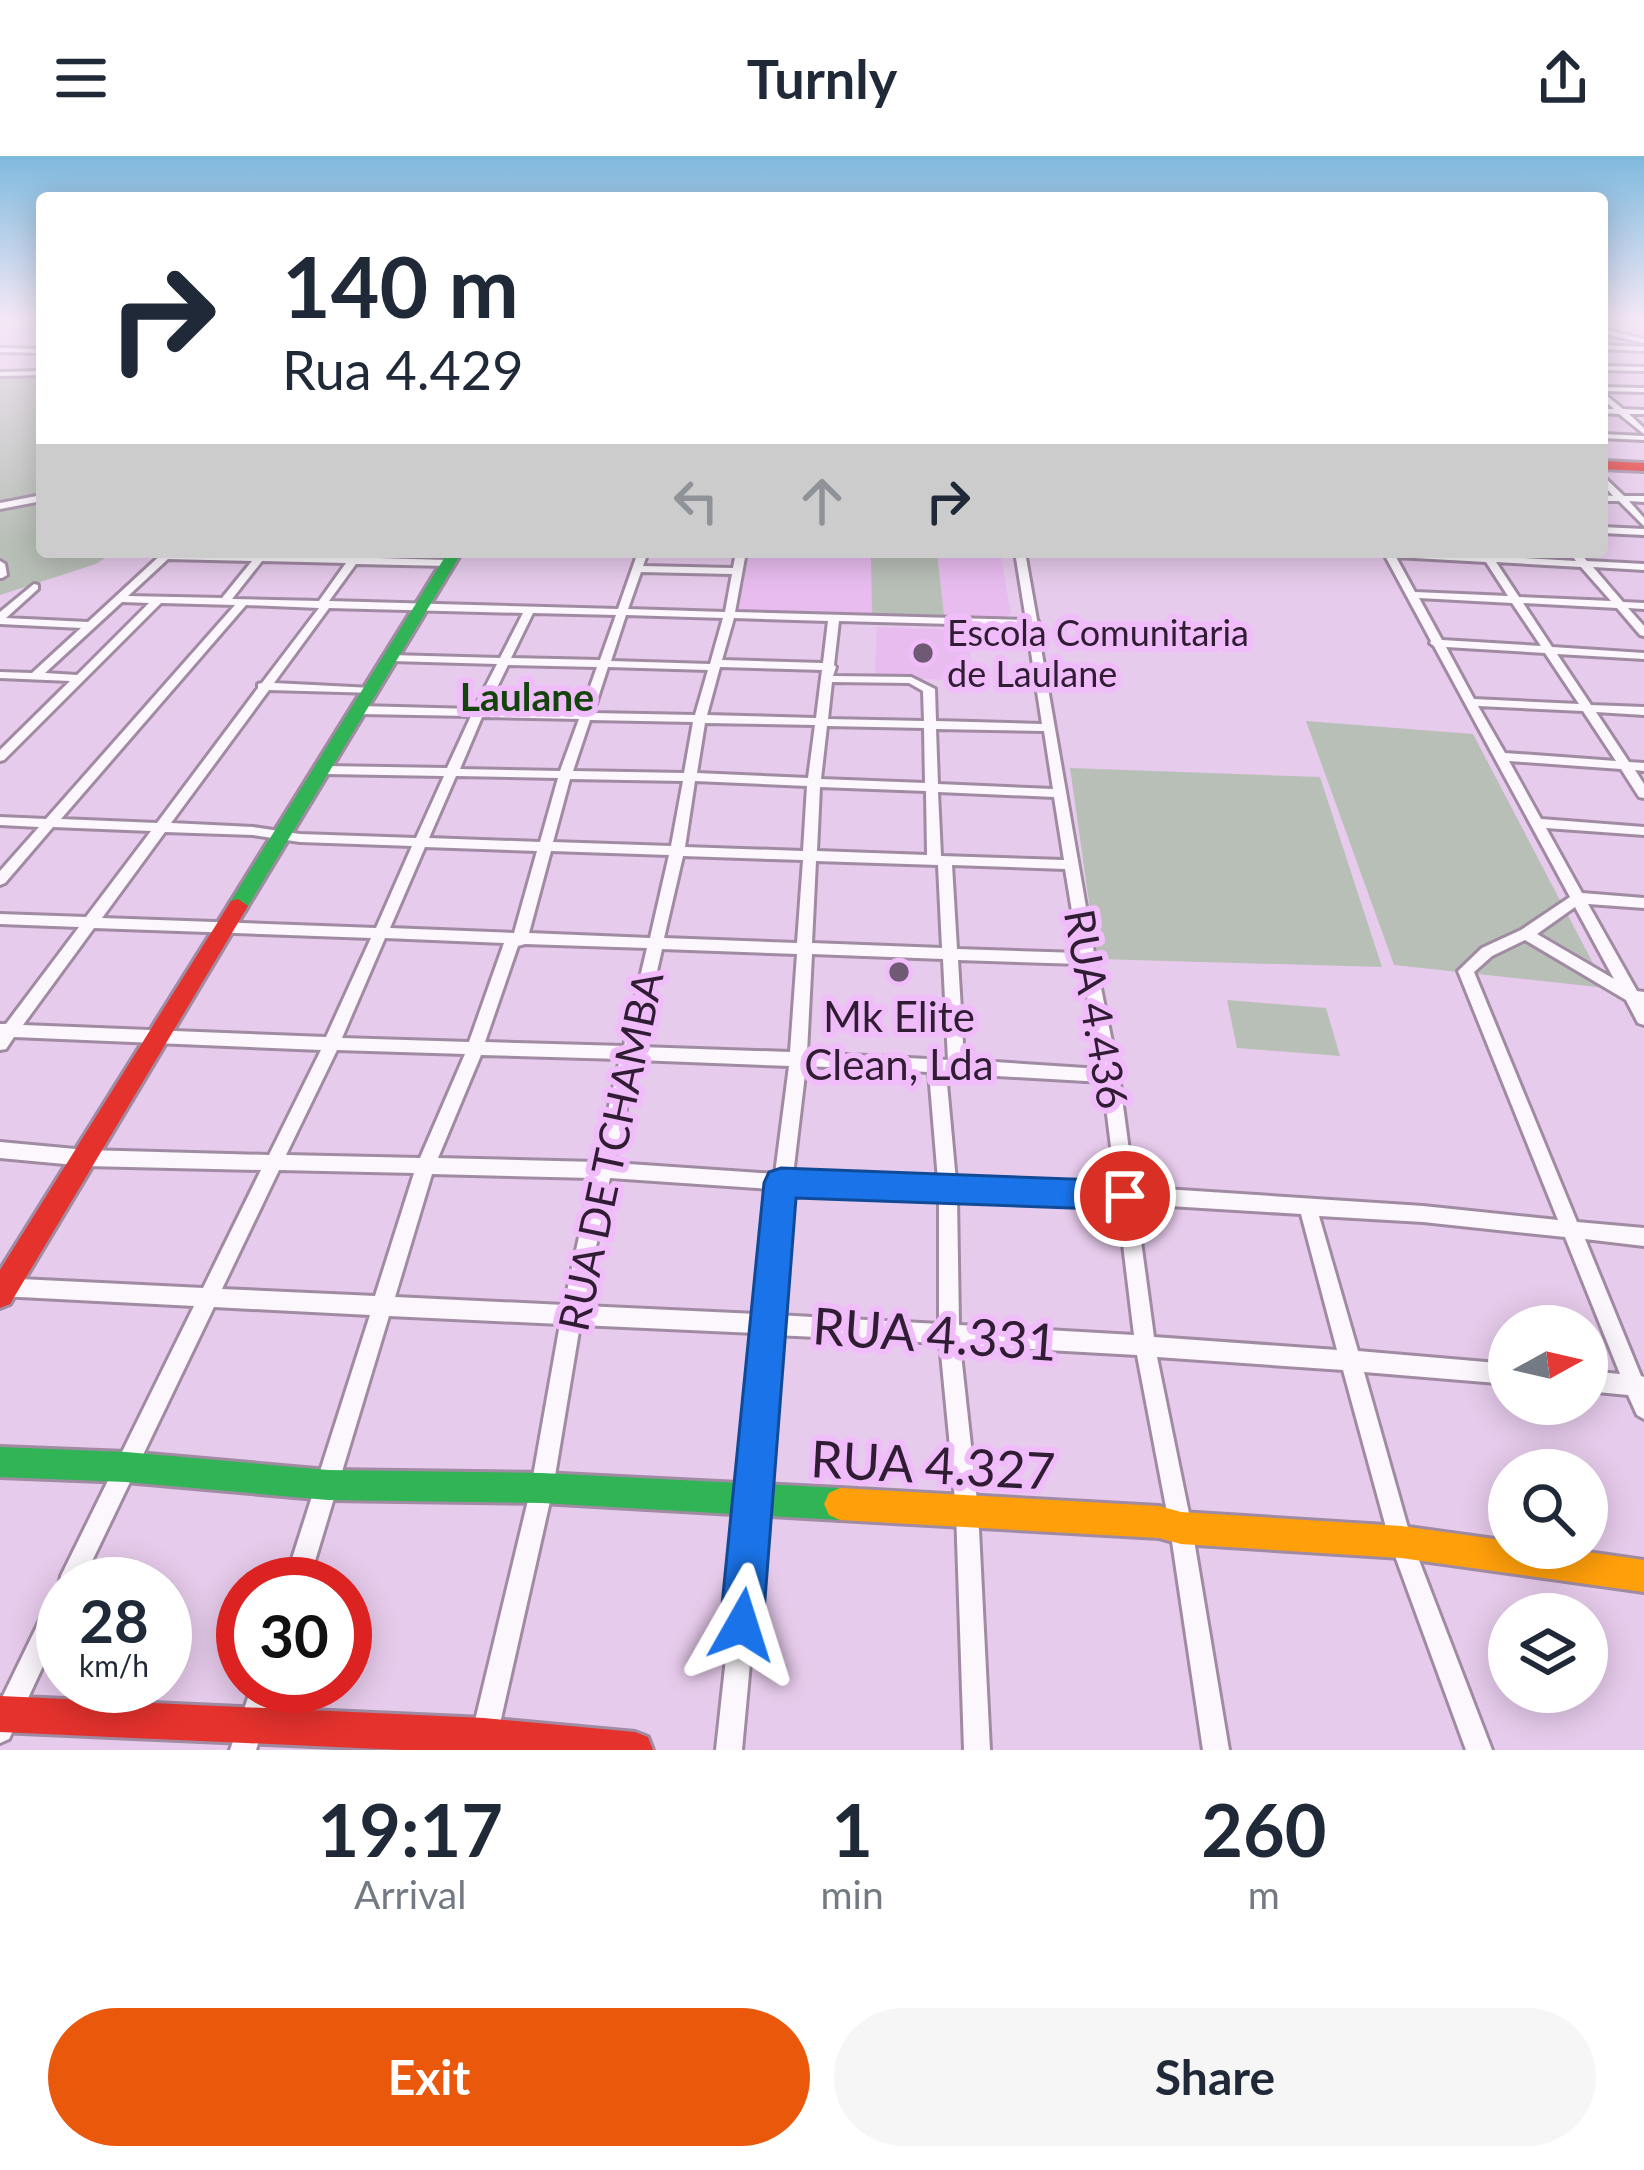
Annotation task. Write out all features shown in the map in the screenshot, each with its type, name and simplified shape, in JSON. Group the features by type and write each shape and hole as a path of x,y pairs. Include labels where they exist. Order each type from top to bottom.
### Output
{"street":[{"path":"1608,397 1644,435"},
{"path":"1608,411 1644,412"},
{"path":"1608,436 1644,435"},
{"path":"1608,465 1644,467"},
{"path":"1608,485 1644,523"},
{"path":"1608,498 1644,500"},
{"path":"0,506 36,499"},
{"path":"1608,530 1644,532"},
{"path":"35,676 164,558"},
{"path":"225,601 260,558"},
{"path":"3,1035 324,605 350,558 452,558"},
{"path":"2,1290 452,558"},
{"path":"305,1557 425,1168 516,941 565,778 641,558"},
{"name":"RUA 4.436","path":"1022,558 1087,959 1111,1076 1145,1346 1181,1528 1216,1750"},
{"path":"1392,558 1534,823 1639,998 1644,1018"},
{"path":"1488,558 1644,794"},
{"path":"1519,558 1644,567"},
{"path":"1579,558 1644,633"},
{"path":"638,569 739,562"},
{"name":"RUA DE TCHAMBA","path":"482,1743 542,1488 572,1314 677,851 700,718 730,613 739,562"},
{"path":"0,620 34,587"},
{"path":"1411,595 1644,606"},
{"path":"124,598 1034,622"},
{"path":"0,757 159,599"},
{"path":"0,880 243,602"},
{"path":"82,1557 277,1160 478,713 529,611"},
{"path":"729,1750 766,1322 798,1062 814,784 834,616"},
{"path":"0,620 92,625"},
{"path":"1435,643 1644,656"},
{"path":"391,658 714,665 910,680 929,689 931,789 952,955 946,1065 949,1337 967,1510 976,1750"},
{"path":"0,675 79,678"},
{"path":"262,686 478,713 1050,728"},
{"path":"1473,702 1644,711"},
{"path":"1502,757 1644,767"},
{"path":"325,770 691,777 1060,794"},
{"path":"0,821 422,842 1072,865"},
{"path":"1534,823 1644,831"},
{"path":"1644,903 1579,898 1526,934 1487,952 1466,971 1639,1386 1644,1408"},
{"path":"0,919 1087,959"},
{"path":"1526,934 1639,998"},
{"path":"3,1035 946,1065 1111,1076"},
{"path":"0,1150 86,1158 603,1169 781,1183 1125,1196 1423,1214 1644,1237"},
{"path":"1308,1208 1401,1542 1479,1750"},
{"name":"RUA 4.331","path":"2,1290 766,1322 1488,1372"},
{"path":"1608,1383 1639,1386"},
{"name":"RUA 4.327","path":"0,1462 126,1467 328,1485 542,1488 1159,1522 1181,1528 1401,1542 1644,1576"},
{"path":"36,1651 2,1719 252,1724 635,1750"},
{"path":"242,1750 255,1713"}],"shaded area":[{"path":"0,393 36,393 36,558 105,558 0,595"},
{"path":"748,558 1001,558 1011,614 999,619 738,610"},
{"path":"871,558 938,558 944,615 872,614"},
{"name":"Escola Comunitaria de Laulane","path":"877,627 967,630 974,681 875,677"},
{"path":"1306,721 1473,734 1606,988 1394,965"},
{"path":"1070,768 1320,777 1382,967 1097,959"},
{"path":"1227,1000 1326,1008 1340,1056 1237,1048"}],"traffic: fast":[{"path":"238,906 451,558"},
{"path":"0,1462 126,1467 328,1485 542,1488 840,1504"}],"traffic: slow":[{"path":"840,1504 1401,1542 1644,1576"}],"traffic: jam":[{"path":"1608,465 1644,467"},
{"path":"0,1295 238,906"},
{"path":"0,1714 484,1736 635,1750"}],"place":[{"name":"Escola Comunitaria de Laulane","path":"923,653"},
{"name":"Mk Elite Clean, Lda","path":"899,972"}],"district":[{"name":"Laulane","path":"527,696"}],"route":[{"path":"742,1625 781,1183 1125,1196"}]}
